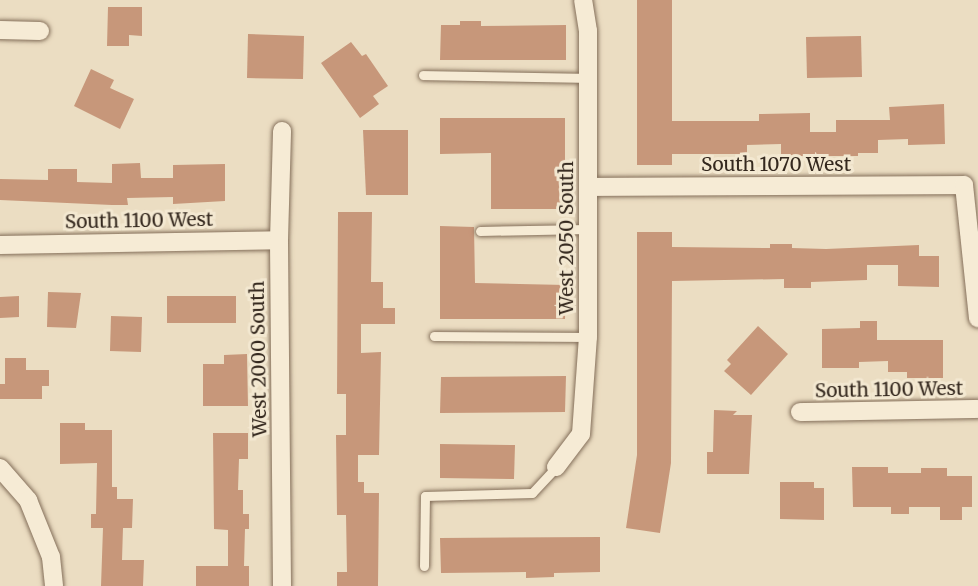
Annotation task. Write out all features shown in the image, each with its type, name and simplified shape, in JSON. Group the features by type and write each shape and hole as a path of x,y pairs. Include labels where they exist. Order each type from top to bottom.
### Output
{"street":[{"name":"West 2050 South","path":"556,467 581,435 588,337 588,32 583,0"},
{"path":"0,30 40,31"},
{"name":"West 2000 South","path":"282,131 279,240 282,586"},
{"name":"South 1070 West","path":"588,187 964,185 978,318"},
{"name":"South 1100 West","path":"0,245 279,240"},
{"name":"South 1100 West","path":"800,412 978,410"},
{"path":"0,468 28,500 51,557 54,586"}],"lane":[{"path":"423,75 588,78"},
{"path":"480,231 588,229"},
{"path":"434,336 588,337"},
{"path":"424,566 425,496 532,493 556,467"}],"building":[{"path":"637,0 672,0 672,121 759,121 759,114 810,113 810,132 836,132 836,120 890,120 889,107 944,104 945,144 908,145 908,139 878,140 878,153 858,153 858,156 781,156 781,144 747,145 747,154 672,154 672,165 637,165"},
{"path":"108,7 142,7 142,36 129,35 129,46 107,46"},
{"path":"460,21 481,21 481,26 566,25 566,60 440,60 441,25 460,25"},
{"path":"248,34 304,36 303,79 247,78"},
{"path":"861,36 862,77 807,78 806,37"},
{"path":"351,42 362,56 366,54 388,86 373,96 379,104 360,118 321,63"},
{"path":"91,69 114,80 110,88 134,99 120,129 74,106"},
{"path":"440,118 565,118 565,209 491,209 491,153 440,154"},
{"path":"363,130 408,130 408,195 366,195"},
{"path":"140,163 141,178 173,178 173,165 225,164 225,201 173,204 173,197 127,198 128,205 112,205 0,200 0,179 48,180 48,169 77,169 77,182 112,183 112,164"},
{"path":"338,212 372,212 371,282 383,282 383,308 395,308 395,324 361,324 361,353 381,352 379,455 358,455 358,482 364,482 364,493 379,493 378,586 337,586 337,572 347,572 346,515 337,515 336,435 346,435 346,394 337,394"},
{"path":"440,226 474,227 475,283 566,285 565,319 440,319"},
{"path":"637,232 672,232 672,247 770,248 770,244 792,244 792,248 826,249 919,245 919,256 939,256 939,287 898,286 898,265 867,265 867,280 811,282 811,288 784,288 784,279 672,281 671,463 660,533 626,528 637,455"},
{"path":"48,292 81,293 76,328 47,327"},
{"path":"19,296 19,317 0,318 0,297"},
{"path":"167,296 236,296 236,323 167,323"},
{"path":"111,316 142,317 141,352 110,351"},
{"path":"860,321 877,321 877,340 943,340 943,378 907,378 907,372 888,372 888,361 859,362 859,368 822,368 822,329 860,328"},
{"path":"758,326 788,354 751,395 724,371 731,364 727,360"},
{"path":"247,354 248,406 203,406 203,364 224,364 224,355"},
{"path":"5,358 26,358 26,370 49,370 49,386 42,386 42,399 0,399 0,384 5,384"},
{"path":"566,376 565,412 440,413 441,377"},
{"path":"714,410 737,411 733,415 752,415 749,474 707,474 707,452 713,452"},
{"path":"60,423 85,423 85,430 112,430 112,487 117,487 117,499 133,499 132,528 123,528 122,560 144,560 143,586 101,586 103,528 91,528 91,514 96,514 97,463 60,464"},
{"path":"213,433 248,433 248,459 239,459 238,490 243,490 243,514 249,514 249,529 245,529 244,566 249,566 249,586 196,586 196,566 228,566 228,530 214,529"},
{"path":"440,444 515,445 514,479 440,478"},
{"path":"852,467 888,467 888,473 921,473 921,468 947,468 947,476 972,476 972,507 962,507 962,520 940,520 940,507 909,507 909,514 891,514 891,507 853,507"},
{"path":"780,482 814,482 814,488 824,488 824,520 780,519"},
{"path":"600,537 600,572 554,573 554,577 526,578 526,572 441,573 440,538"}]}
